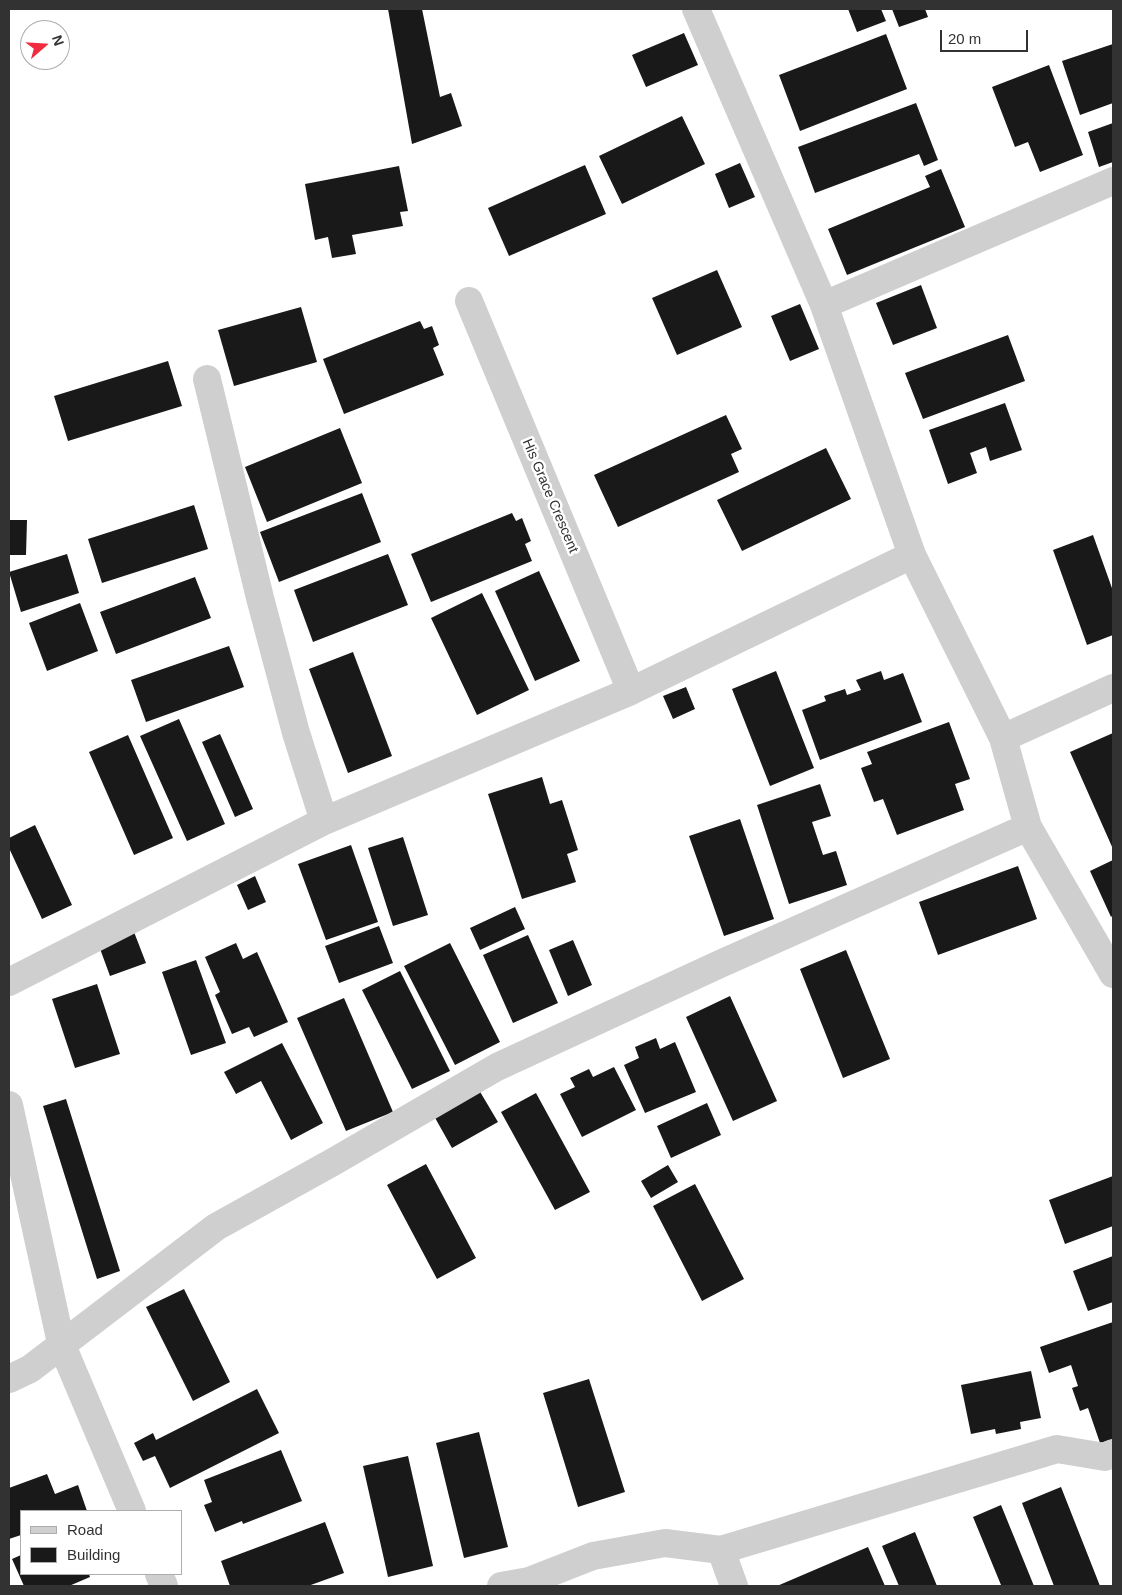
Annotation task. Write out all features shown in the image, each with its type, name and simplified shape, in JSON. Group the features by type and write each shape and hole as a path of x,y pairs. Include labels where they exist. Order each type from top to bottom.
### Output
{"street":[{"path":"696,9 824,305 912,555 1003,738 1028,828 1113,974"},
{"path":"824,305 1113,180"},
{"name":"His Grace Crescent","path":"469,301 631,691"},
{"path":"208,379 263,608 296,733 324,820"},
{"path":"9,982 324,820 631,691 912,555"},
{"path":"1003,738 1113,688"},
{"path":"9,1379 30,1368 216,1227 496,1067 720,964 1028,828"},
{"path":"9,1105 62,1343 132,1510"},
{"path":"501,1586 529,1581 593,1556 665,1543 721,1550 1057,1449 1105,1457 1113,1453"},
{"path":"721,1550 734,1586"}],"building":[{"path":"388,9 422,9 440,97 451,93 462,126 412,144"},
{"path":"848,9 881,9 886,21 857,32"},
{"path":"892,9 925,9 928,17 899,27"},
{"path":"684,33 698,65 646,87 632,55"},
{"path":"886,34 907,89 800,131 779,75"},
{"path":"1113,44 1113,103 1080,115 1062,61"},
{"path":"1049,65 1083,155 1040,172 1028,142 1015,147 992,87"},
{"path":"916,103 938,160 924,166 919,154 815,193 798,147"},
{"path":"682,116 705,164 622,204 599,156"},
{"path":"1113,123 1113,162 1099,167 1088,132"},
{"path":"740,163 755,197 729,208 715,174"},
{"path":"585,165 606,214 509,256 488,208"},
{"path":"399,166 408,211 400,212 403,226 352,235 356,254 332,258 328,237 315,240 305,184"},
{"path":"941,169 965,227 847,275 828,229 930,187 925,176"},
{"path":"717,270 742,327 677,355 652,298"},
{"path":"921,285 937,328 893,345 876,303"},
{"path":"800,304 819,349 790,361 771,316"},
{"path":"301,307 317,362 234,386 218,330"},
{"path":"420,321 424,329 432,326 439,345 433,348 444,375 344,414 323,359"},
{"path":"1008,335 1025,381 923,419 905,373"},
{"path":"168,361 182,406 68,441 54,396"},
{"path":"1005,403 1022,450 990,461 986,447 970,453 977,473 948,484 929,430"},
{"path":"726,415 742,449 731,454 739,472 618,527 594,475"},
{"path":"340,428 362,483 267,522 245,467"},
{"path":"826,448 851,499 742,551 717,500"},
{"path":"362,493 381,542 279,582 260,532"},
{"path":"194,505 208,549 102,583 88,539"},
{"path":"512,513 516,521 522,518 531,541 525,544 532,561 431,602 411,554"},
{"path":"9,520 27,520 26,555 9,555"},
{"path":"1093,535 1113,591 1113,635 1087,645 1053,550"},
{"path":"67,554 79,593 21,612 9,572"},
{"path":"388,554 408,605 313,642 294,590"},
{"path":"539,571 580,661 535,681 495,591"},
{"path":"195,577 211,618 116,654 100,612"},
{"path":"482,593 529,690 477,715 431,618"},
{"path":"80,603 98,651 47,671 29,623"},
{"path":"229,646 244,687 146,722 131,680"},
{"path":"353,652 392,756 348,773 309,669"},
{"path":"776,671 814,768 770,786 732,689"},
{"path":"881,671 884,680 903,673 922,722 820,760 802,710 826,701 824,696 845,689 847,695 861,690 856,680"},
{"path":"686,687 695,709 673,719 663,696"},
{"path":"179,719 225,824 187,841 140,736"},
{"path":"949,722 970,779 955,784 964,810 897,835 883,799 874,802 861,768 872,764 867,752"},
{"path":"1113,733 1113,849 1070,752"},
{"path":"220,734 253,809 235,817 202,742"},
{"path":"128,735 173,838 134,855 89,752"},
{"path":"542,777 550,804 562,800 578,850 567,854 576,882 522,899 488,794"},
{"path":"820,784 831,816 812,822 823,855 836,851 847,885 789,904 757,805"},
{"path":"740,819 774,919 724,936 689,836"},
{"path":"35,825 72,905 42,919 9,848 9,838"},
{"path":"403,837 428,915 393,926 368,848"},
{"path":"351,845 378,922 326,940 298,864"},
{"path":"1113,860 1113,915 1111,917 1090,871"},
{"path":"1018,866 1037,919 938,955 919,902"},
{"path":"255,876 266,902 248,910 237,885"},
{"path":"515,907 525,929 480,950 470,928"},
{"path":"379,926 393,963 339,983 325,946"},
{"path":"134,932 146,963 110,976 99,946"},
{"path":"528,935 558,1003 513,1023 483,955"},
{"path":"573,940 592,985 568,996 549,950"},
{"path":"236,943 243,959 257,952 288,1022 254,1037 249,1027 232,1034 215,995 220,992 205,957"},
{"path":"450,943 500,1042 455,1065 404,966"},
{"path":"846,950 890,1059 843,1078 800,969"},
{"path":"196,960 226,1043 191,1055 162,972"},
{"path":"400,971 450,1071 412,1089 362,990"},
{"path":"97,984 120,1054 75,1068 52,999"},
{"path":"730,996 777,1101 733,1121 686,1017"},
{"path":"344,998 393,1112 346,1131 297,1018"},
{"path":"656,1038 660,1049 675,1042 696,1092 645,1113 624,1065 639,1058 635,1047"},
{"path":"282,1043 323,1123 291,1140 261,1081 236,1094 224,1072"},
{"path":"614,1067 636,1110 582,1137 560,1094 575,1087 570,1078 589,1069 593,1077"},
{"path":"479,1090 498,1122 452,1148 434,1116"},
{"path":"536,1093 590,1192 555,1210 501,1112"},
{"path":"66,1099 120,1271 97,1279 43,1106"},
{"path":"707,1103 721,1135 671,1158 657,1126"},
{"path":"426,1164 476,1258 437,1279 387,1185"},
{"path":"668,1165 678,1182 651,1198 641,1181"},
{"path":"1113,1176 1113,1226 1065,1244 1049,1200"},
{"path":"695,1184 744,1279 702,1301 653,1206"},
{"path":"1113,1256 1113,1302 1088,1311 1073,1271"},
{"path":"184,1289 230,1382 193,1401 146,1307"},
{"path":"1113,1322 1113,1439 1100,1443 1088,1408 1080,1411 1072,1388 1078,1386 1071,1365 1049,1373 1040,1347"},
{"path":"1031,1371 1041,1418 1020,1422 1021,1429 996,1434 995,1429 971,1434 961,1385"},
{"path":"589,1379 625,1492 578,1507 543,1393"},
{"path":"257,1389 279,1433 170,1488 155,1456 143,1461 134,1443 153,1433 156,1440"},
{"path":"479,1432 508,1547 464,1558 436,1443"},
{"path":"281,1450 302,1501 243,1524 242,1521 215,1532 204,1505 212,1502 204,1480"},
{"path":"408,1456 433,1566 388,1577 363,1466"},
{"path":"47,1474 55,1494 78,1485 87,1510 20,1510 20,1535 9,1539 9,1488"},
{"path":"1061,1487 1100,1586 1054,1586 1022,1503"},
{"path":"1001,1505 1034,1586 998,1586 1001,1585 973,1517"},
{"path":"325,1522 344,1573 308,1586 230,1586 221,1561"},
{"path":"915,1532 937,1586 899,1586 882,1546"},
{"path":"868,1547 885,1586 777,1586"},
{"path":"20,1555 20,1575 89,1575 90,1577 69,1586 24,1586 12,1559"}]}
